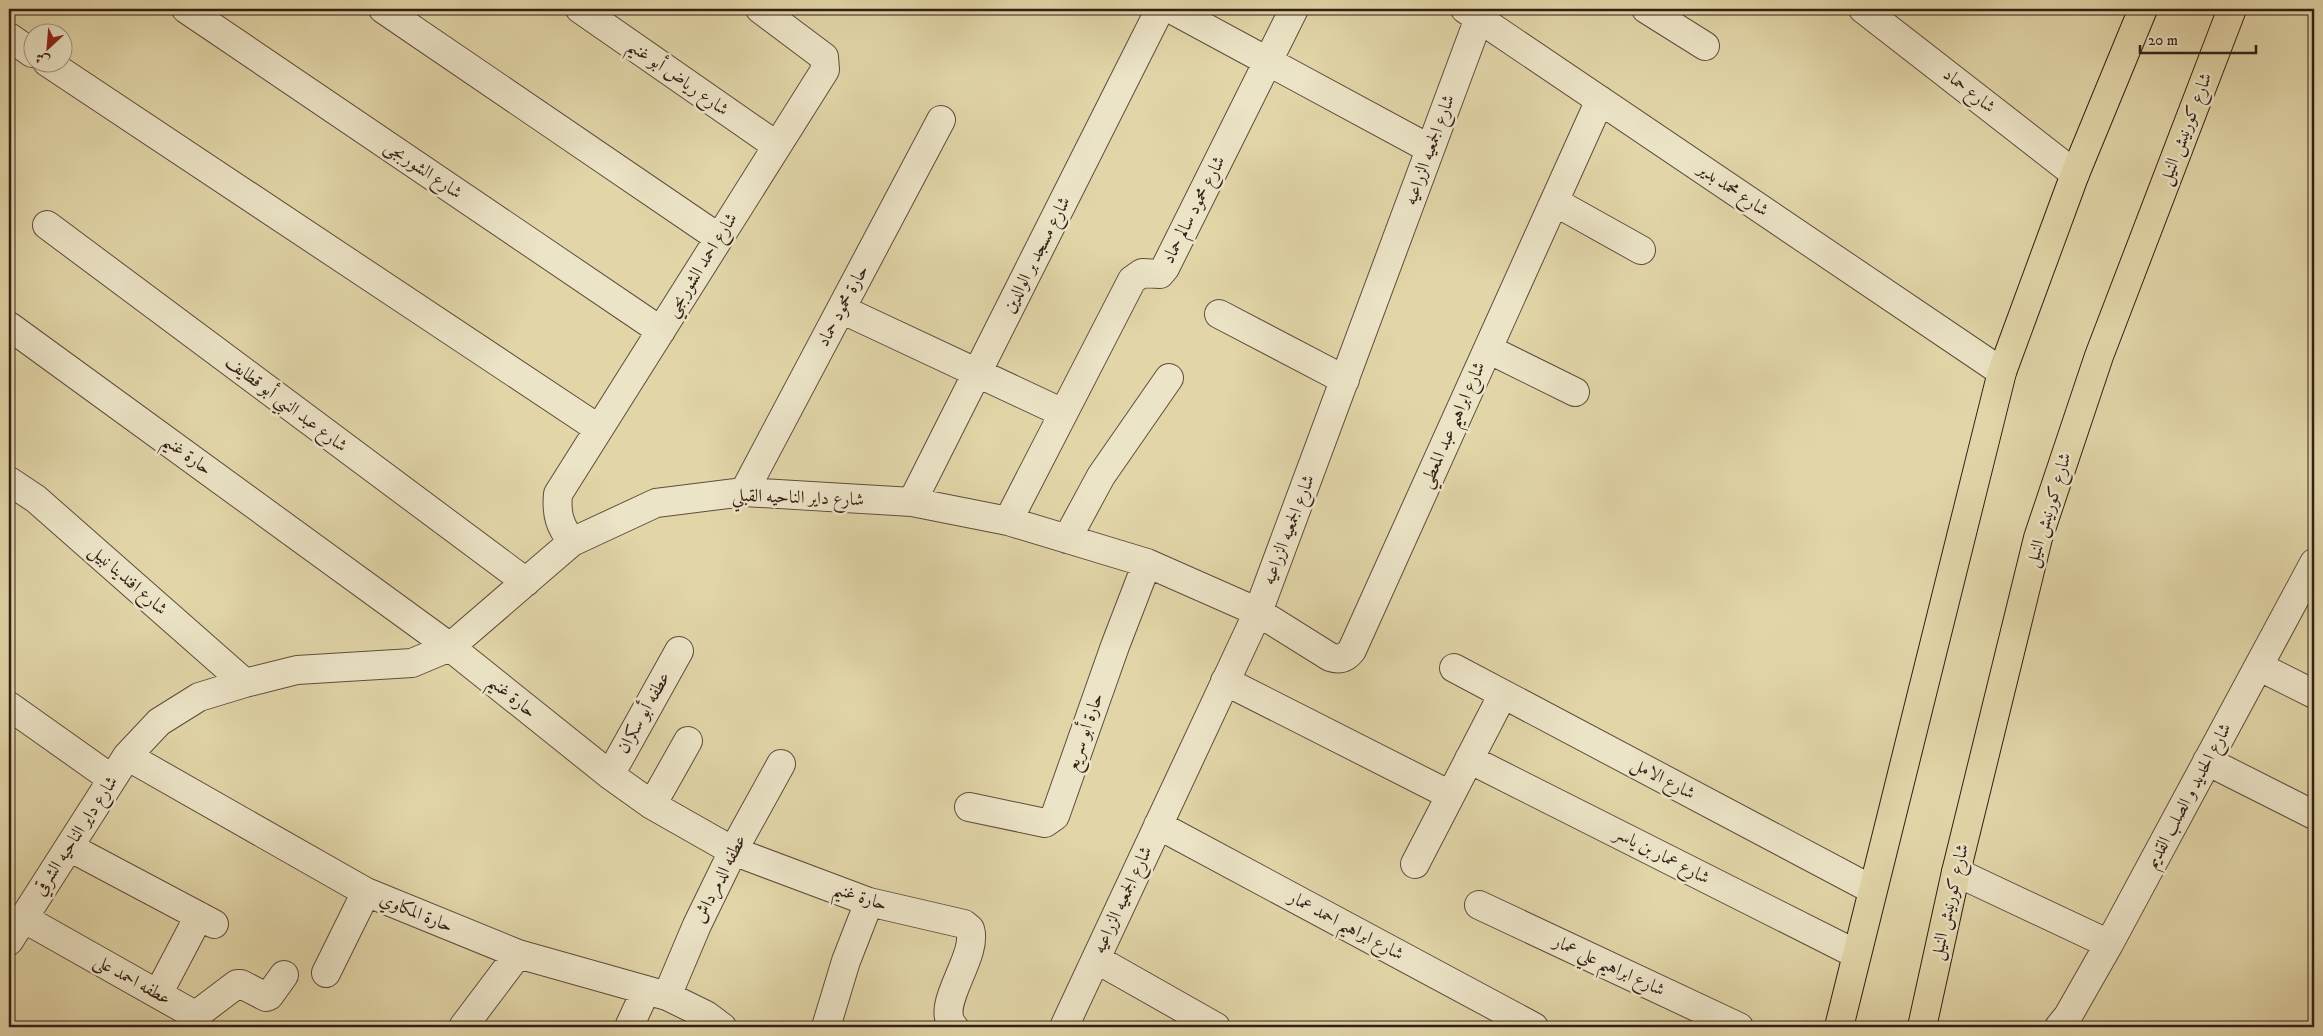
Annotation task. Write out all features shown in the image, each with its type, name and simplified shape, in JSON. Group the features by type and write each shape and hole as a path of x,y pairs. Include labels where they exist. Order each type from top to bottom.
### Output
{"highway":[{"path":"1839,1027 1871,889 2002,372 2075,174 2143,9"},
{"name":"شارع كورنيش النيل","path":"1922,1027 1956,872 2038,538 2099,356 2232,9"}],"street":[{"name":"شارع الشوربجى","path":"186,9 660,331"},
{"path":"383,9 719,238"},
{"name":"شارع رياض أبو غنيم","path":"580,9 777,146"},
{"name":"شارع مسجد بر الوالدين","path":"912,502 1159,11 1163,9"},
{"path":"1171,9 1430,149"},
{"name":"شارع محمود سالم حماد","path":"1008,521 1132,280 1142,273 1160,274 1166,268 1294,9"},
{"path":"1646,9 1705,46"},
{"name":"شارع حماد","path":"1862,9 2075,174"},
{"name":"شارع احمد الشوربجي","path":"572,542 561,528 556,511 558,494 825,70 826,63 824,57 773,13"},
{"name":"شارع محمد بدير","path":"1472,14 2002,372"},
{"name":"شارع الجمعيه الزراعيه","path":"1064,1027 1258,612 1430,149 1472,14"},
{"path":"9,37 22,46"},
{"path":"62,72 599,428"},
{"name":"شارع ابراهيم عبد المعطي","path":"1258,612 1330,657 1340,659 1349,654 1600,100"},
{"name":"حارة محمود حماد","path":"744,492 941,120"},
{"path":"1554,202 1641,250"},
{"name":"شارع عبد النبي أبو قطايف","path":"47,225 526,582"},
{"path":"841,309 1063,413"},
{"path":"1219,314 1345,380"},
{"name":"حارة غنيم","path":"9,326 450,647 610,775 652,805 733,851 869,902 957,922 970,929 972,944 948,1012 948,1018 954,1027"},
{"path":"1488,349 1575,392"},
{"path":"1067,539 1101,476 1169,378"},
{"name":"شارع افندينا نبيل","path":"9,480 36,499 245,682"},
{"name":"شارع داير الناحيه القبلي","path":"127,756 159,722 200,697 245,682 297,670 412,664 450,647 572,542 656,503 744,492 912,502 1008,521 1147,562 1258,612"},
{"name":"حارة أبو سريع","path":"968,807 1045,823 1056,816 1115,646 1147,562"},
{"name":"شارع الحديد و الصلب القديم","path":"2059,1027 2068,1016 2109,944 2207,761 2260,667 2314,563"},
{"name":"عطفه أبو سكران","path":"610,775 679,651"},
{"path":"2260,667 2314,694"},
{"name":"شارع الامل","path":"1454,668 1871,889"},
{"path":"1225,681 1450,795"},
{"path":"1415,864 1502,694"},
{"path":"9,706 112,779"},
{"path":"652,805 688,741"},
{"name":"شارع داير الناحيه الشرقي","path":"9,941 127,756"},
{"name":"حارة المكاوي","path":"127,756 366,892 518,954 656,993 706,1015 722,1027"},
{"name":"شارع عمار بن ياسر","path":"1469,759 1856,954"},
{"path":"2207,761 2314,816"},
{"name":"عطفه الدمرداش","path":"629,1027 656,993 697,925 733,851 781,764"},
{"name":"شارع ابراهيم احمد عمار","path":"1158,826 1534,1027"},
{"path":"69,847 206,920 158,994"},
{"path":"1956,872 2109,944"},
{"path":"326,973 366,892"},
{"path":"826,1027 846,961 869,902"},
{"name":"شارع ابراهيم علي عمار","path":"1478,905 1740,1027"},
{"name":"عطفه احمد على","path":"23,918 197,1014 237,984 241,984 266,997 269,996 284,975"},
{"path":"462,1027 518,954"},
{"path":"1096,959 1216,1027"}]}
